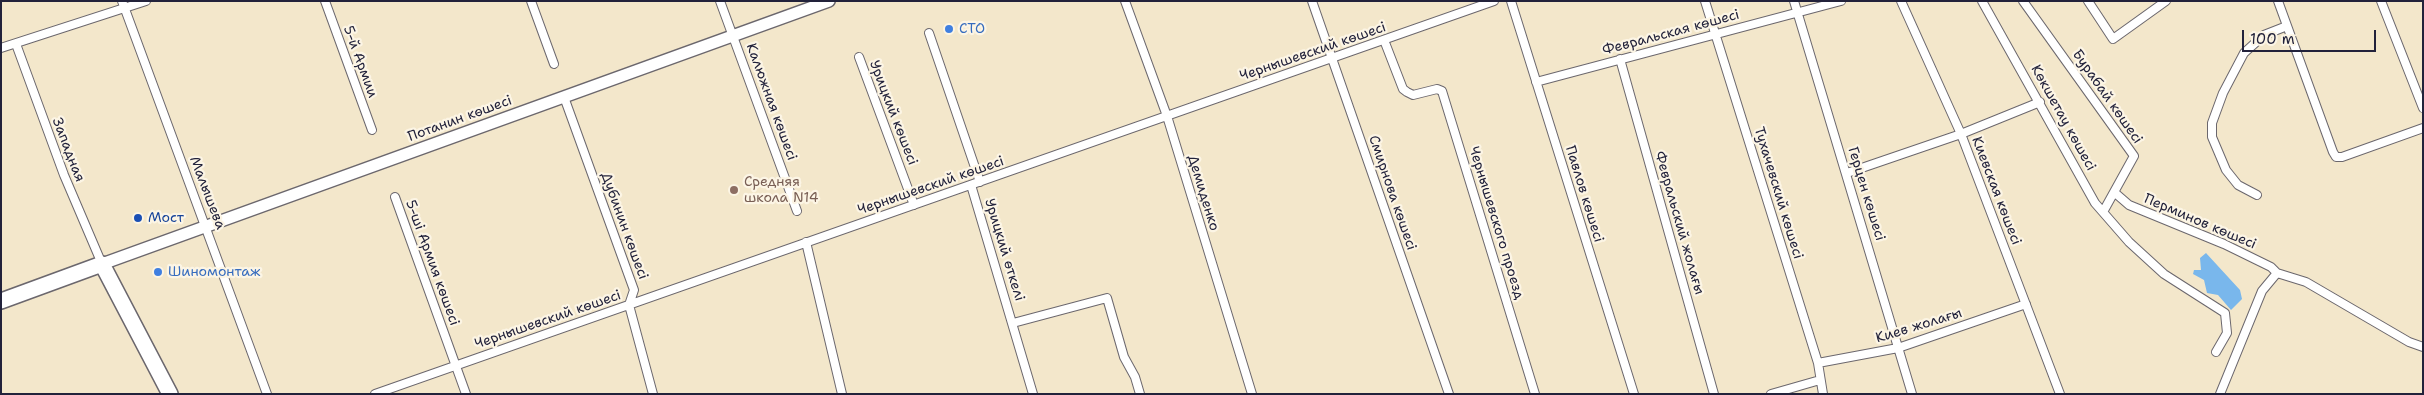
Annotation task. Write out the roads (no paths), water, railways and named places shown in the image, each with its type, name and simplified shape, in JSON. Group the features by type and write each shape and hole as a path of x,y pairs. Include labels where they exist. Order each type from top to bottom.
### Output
{"highway":[{"path":"1,301 102,264 170,394"}],"main road":[{"name":"Потанин көшесі","path":"102,264 734,37 829,1"}],"street":[{"path":"1,48 123,5 146,1"},
{"name":"5-й Армии","path":"325,1 372,130"},
{"path":"531,1 554,64"},
{"name":"Калюжная көшесі","path":"720,1 798,211"},
{"name":"Демиденко","path":"1125,1 1167,116 1252,394"},
{"name":"Смирнова көшесі","path":"1312,1 1449,394"},
{"name":"Чернышевский көшесі","path":"375,394 1494,1"},
{"name":"Павлов көшесі","path":"1510,1 1634,394"},
{"name":"Тухачевский көшесі","path":"1705,1 1818,363 1823,394"},
{"name":"Герцен көшесі","path":"1794,1 1912,394"},
{"name":"Февральская көшесі","path":"1536,82 1841,1"},
{"name":"Киевская көшесі","path":"1901,1 1960,134 2060,394"},
{"name":"Көкшетау көшесі","path":"1982,1 2095,203 2128,242 2164,274 2224,312 2226,333 2216,352"},
{"name":"Бурабай көшесі","path":"2023,1 2134,156 2103,212"},
{"path":"2088,1 2113,39 2166,1"},
{"path":"2278,1 2336,156 2342,158 2423,128"},
{"path":"2381,1 2423,108"},
{"name":"Малышева","path":"123,5 267,394"},
{"path":"2257,195 2238,184 2226,170 2212,137 2212,123 2222,93 2244,53 2264,35 2287,26"},
{"name":"Урицкий өткелі","path":"929,34 980,182"},
{"name":"Чернышевского проезд","path":"1384,40 1403,89 1411,94 1437,89 1442,91 1535,394"},
{"name":"Западная","path":"16,44 64,175 102,264"},
{"name":"Урицкий көшесі","path":"859,57 914,205"},
{"name":"Февральский жолағы","path":"1620,59 1714,394"},
{"name":"Дубинин көшесі","path":"564,97 634,290 630,305 653,394"},
{"path":"1847,173 1960,134 2040,102"},
{"name":"Урицкий өткелі","path":"971,185 1033,394"},
{"name":"Перминов көшесі","path":"2114,192 2129,205 2224,244 2271,267 2277,273 2306,282 2410,342 2423,347"},
{"name":"5-ші Армия көшесі","path":"395,197 466,394"},
{"path":"806,242 842,394"},
{"path":"2220,394 2262,291 2277,273"},
{"name":"Урицкий өткелі","path":"1013,323 1107,298 1124,356 1135,377 1140,394"},
{"name":"Киев жолағы","path":"1818,363 1898,348 2026,304"},
{"path":"1770,394 1820,380"}],"water":[{"path":"2206,253 2240,290 2242,299 2231,310 2218,295 2207,293 2204,280 2193,274 2194,270 2201,270 2200,258"}],"place":[{"name":"СТО","path":"949,29"},
{"name":"Средняя школа N14","path":"734,190"},
{"name":"Мост","path":"138,218"},
{"name":"Шиномонтаж","path":"158,272"}]}
